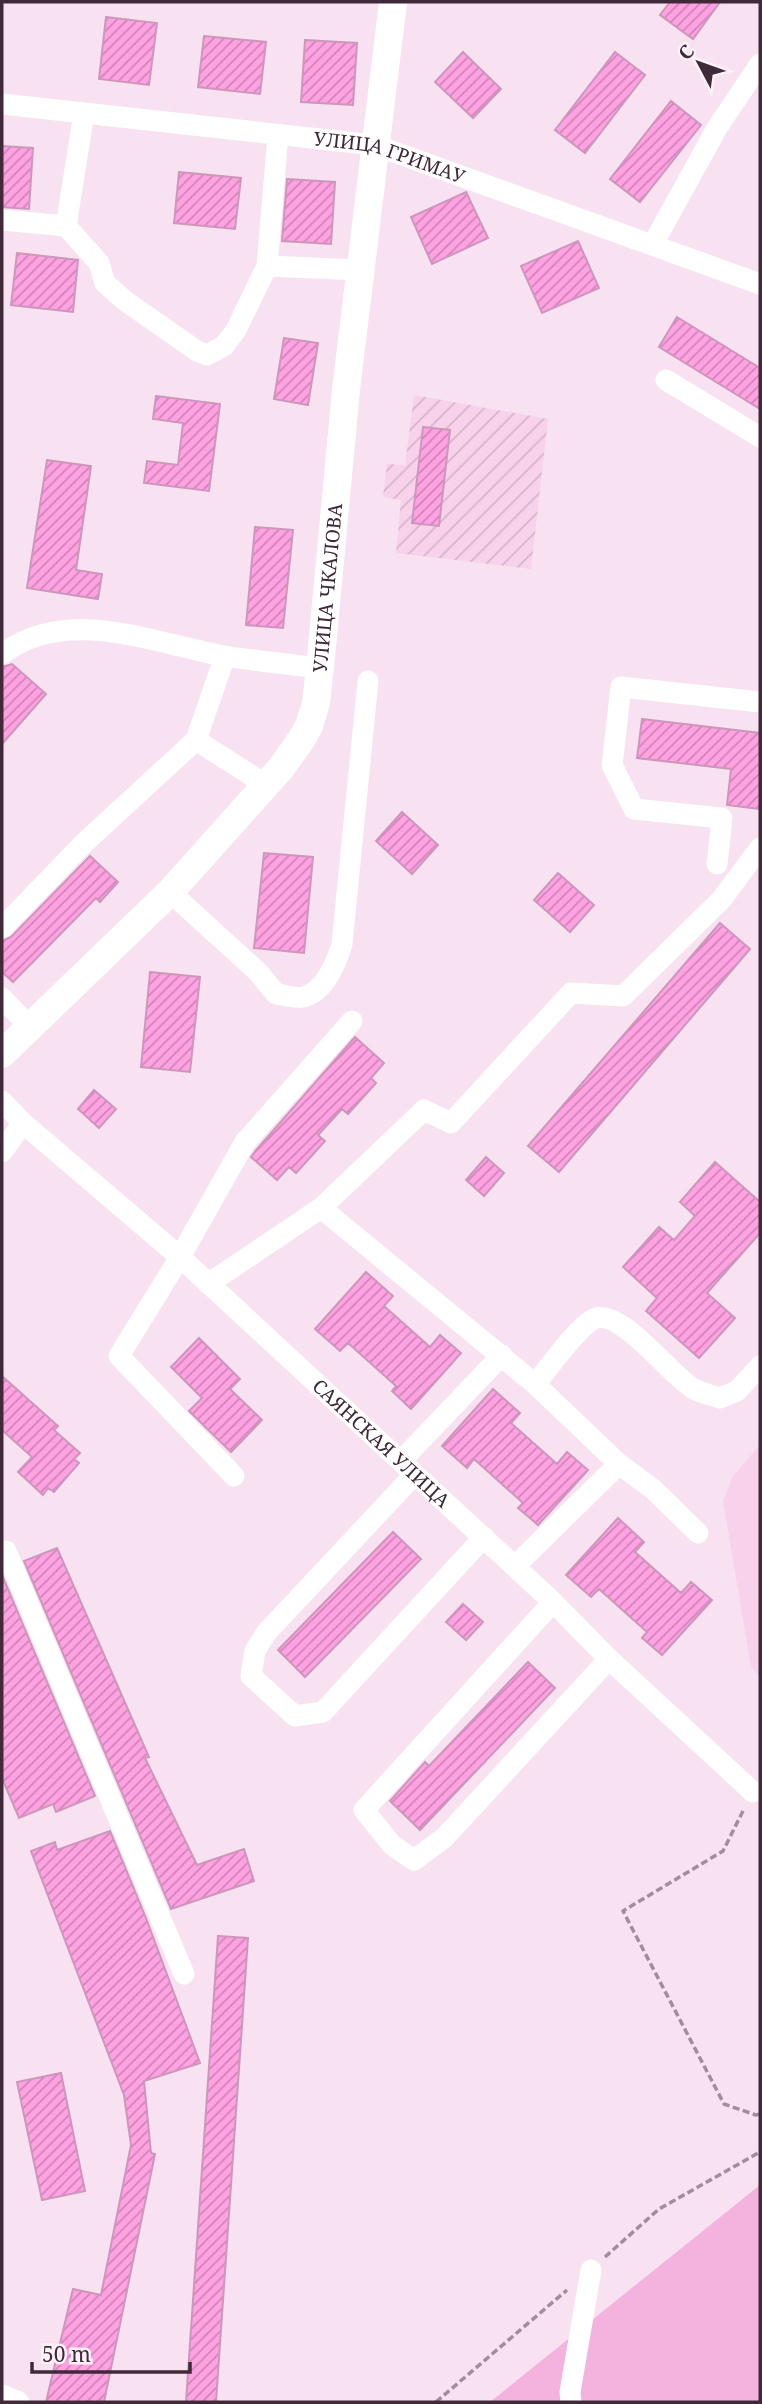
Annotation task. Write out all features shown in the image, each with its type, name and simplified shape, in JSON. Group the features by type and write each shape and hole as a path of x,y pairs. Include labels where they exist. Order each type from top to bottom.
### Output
{"main road":[{"name":"УЛИЦА ЧКАЛОВА","path":"2,1054 170,892 292,755 309,726 316,703 345,403 393,2"}],"street":[{"path":"653,244 717,128 760,64"},
{"name":"УЛИЦА ГРИМАУ","path":"2,104 375,145 760,284"},
{"path":"66,226 84,113"},
{"path":"2,220 66,226 99,263 105,283 124,300 197,351 208,355 224,345 236,330 267,266 278,135"},
{"path":"267,266 361,270"},
{"path":"666,380 760,437"},
{"path":"2,654 15,644 47,632 92,629 225,656 320,668"},
{"path":"2,928 83,844 196,740 225,656"},
{"path":"170,892 258,972 276,994 303,998 319,988 335,966 342,944 368,681"},
{"path":"717,864 722,818 634,809 612,765 621,687 760,702"},
{"path":"196,740 266,785"},
{"path":"208,1284 321,1208 424,1110 451,1123 571,993 623,996 721,901 760,848"},
{"path":"2,998 29,1026"},
{"path":"234,1476 119,1356 180,1257 245,1142 352,1021"},
{"name":"САЯНСКАЯ УЛИЦА","path":"2,1101 23,1123 180,1257 484,1537 609,1659 753,1793"},
{"path":"2,1152 23,1123"},
{"path":"321,1208 502,1355 619,1464 653,1489 698,1533"},
{"path":"535,1384 594,1318 608,1318 624,1327 693,1389 720,1398 737,1391 760,1366"},
{"path":"484,1537 323,1712 295,1716 251,1676 255,1651 266,1633 502,1355"},
{"path":"515,1566 619,1464"},
{"path":"2,1551 6,1551 184,1974"},
{"path":"553,1602 364,1810 392,1845 414,1860 444,1838 609,1659"},
{"path":"571,2402 570,2392 591,2270"},
{"path":"2,2395 19,2402"}],"path":[{"path":"753,1793 723,1851 622,1911 724,2104 760,2114"}],"shaded area":[{"path":"414,395 548,419 531,569 396,553 401,500 383,497 387,464 405,465"},
{"path":"760,1445 760,1676 751,1667 723,1501 733,1476"},
{"path":"760,2185 760,2402 490,2402"}],"building":[{"path":"670,2 720,2 693,39 660,15"},
{"path":"106,17 157,23 149,85 99,79"},
{"path":"204,36 266,42 260,94 198,87"},
{"path":"305,40 357,43 353,105 301,102"},
{"path":"463,52 501,89 473,118 435,82"},
{"path":"615,52 645,75 585,153 555,130"},
{"path":"671,101 701,125 640,202 610,179"},
{"path":"2,146 33,148 29,209 2,207"},
{"path":"179,172 241,178 235,229 174,223"},
{"path":"287,179 335,182 331,244 282,241"},
{"path":"466,192 488,238 432,264 411,217"},
{"path":"578,241 599,288 542,313 521,266"},
{"path":"17,253 78,260 73,312 11,305"},
{"path":"677,317 760,368 760,409 659,347"},
{"path":"284,338 318,343 308,405 274,399"},
{"path":"156,396 220,404 209,491 144,483 147,461 178,465 183,423 153,419"},
{"path":"423,427 450,430 439,526 412,523"},
{"path":"47,460 91,466 76,570 102,574 98,599 27,588"},
{"path":"255,527 293,530 283,628 246,625"},
{"path":"12,664 46,694 2,744 2,667"},
{"path":"642,719 760,733 760,809 727,805 731,769 637,758"},
{"path":"402,812 438,845 412,874 376,841"},
{"path":"264,853 313,857 304,953 254,948"},
{"path":"90,856 118,882 100,902 96,898 13,982 2,972 2,941 11,937"},
{"path":"558,873 594,905 570,932 534,900"},
{"path":"720,923 750,949 559,1172 528,1146"},
{"path":"150,972 200,977 190,1072 141,1067"},
{"path":"355,1037 384,1063 371,1078 376,1083 348,1114 342,1109 318,1135 325,1141 296,1173 289,1167 277,1180 251,1157"},
{"path":"94,1090 116,1109 99,1128 78,1109"},
{"path":"486,1157 504,1173 484,1196 466,1180"},
{"path":"715,1162 760,1202 760,1233 707,1293 735,1318 699,1358 646,1311 657,1298 623,1267 659,1227 674,1240 695,1216 680,1202"},
{"path":"366,1272 393,1296 384,1306 430,1347 440,1335 461,1353 411,1409 392,1391 396,1386 348,1343 340,1351 315,1329"},
{"path":"199,1338 240,1379 230,1389 262,1420 231,1452 189,1411 202,1398 171,1367"},
{"path":"2,1376 58,1426 54,1430 80,1453 74,1459 79,1463 54,1492 48,1488 43,1495 18,1472 32,1457 2,1430"},
{"path":"493,1389 520,1413 511,1423 557,1464 567,1452 588,1470 538,1525 518,1508 523,1503 474,1459 467,1468 442,1446"},
{"path":"618,1518 644,1542 635,1552 681,1593 691,1582 712,1600 662,1655 642,1638 647,1632 599,1589 591,1597 566,1575"},
{"path":"393,1532 421,1559 305,1677 278,1650"},
{"path":"57,1548 149,1757 145,1758 197,1865 244,1849 254,1881 171,1909 24,1561"},
{"path":"2,1575 95,1796 56,1812 53,1804 19,1818 2,1778"},
{"path":"463,1604 483,1622 466,1640 446,1622"},
{"path":"528,1662 555,1688 420,1830 390,1801 425,1762 429,1766"},
{"path":"110,1831 200,2063 144,2081 151,2153 155,2154 104,2402 46,2402 73,2289 101,2295 131,2145 124,2095 31,1851 55,1842 57,1850"},
{"path":"218,1936 248,1938 216,2402 186,2402"},
{"path":"61,2073 85,2191 42,2200 17,2082"}]}
